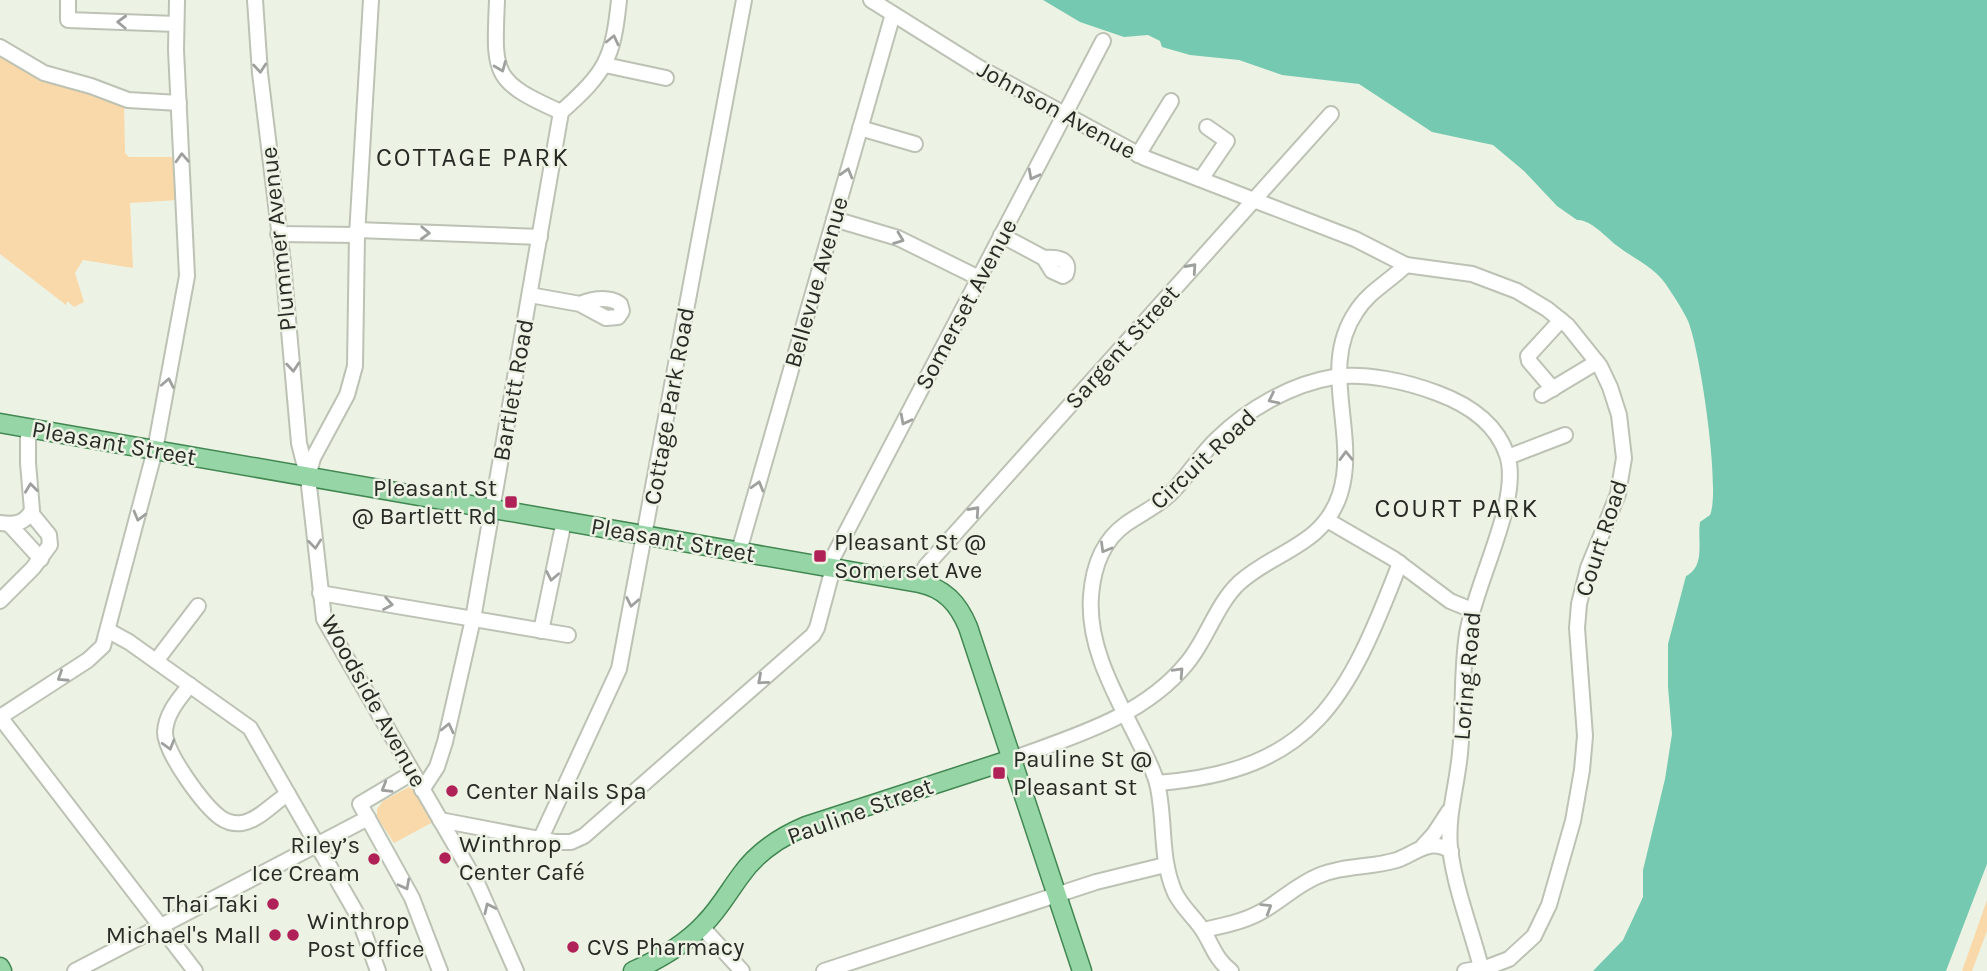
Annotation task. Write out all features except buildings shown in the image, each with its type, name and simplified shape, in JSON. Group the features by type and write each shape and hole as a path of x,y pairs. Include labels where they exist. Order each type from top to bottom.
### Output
{"main road":[{"name":"Pleasant Street","path":"0,423 916,582 942,591 955,602 962,614 1082,971"},
{"name":"Pauline Street","path":"633,971 671,952 702,927 749,864 772,844 789,834 1012,759"}],"street":[{"path":"68,0 68,20 176,23"},
{"path":"177,0 179,103 188,269 155,450 103,646 95,655 0,717 195,971"},
{"name":"Plummer Avenue","path":"255,0 260,73 299,443 308,477"},
{"name":"Woodside Avenue","path":"371,0 357,232 354,373 347,394 313,458 308,477 320,593 324,619 489,906 516,971"},
{"path":"497,0 495,50 502,73 521,93 561,111 588,87 605,65 614,40 619,0"},
{"name":"Cottage Park Road","path":"540,839 619,669 744,0"},
{"name":"Johnson Avenue","path":"871,0 894,9 978,67 1138,155 1254,199"},
{"name":"Bellevue Avenue","path":"739,551 894,9"},
{"name":"Somerset Avenue","path":"440,820 565,843 584,836 813,635 817,628 830,567 1103,41"},
{"path":"0,47 39,71 128,100 179,103"},
{"path":"605,65 666,78"},
{"path":"1138,155 1171,101"},
{"name":"Bartlett Road","path":"422,790 437,767 445,742 473,619 561,111"},
{"name":"Sargent Street","path":"916,582 926,566 1331,114"},
{"path":"1200,179 1227,141 1208,127"},
{"path":"860,128 915,144"},
{"name":"Court Road","path":"1254,199 1355,239 1406,265 1459,271 1491,280 1524,294 1561,320 1584,343 1610,387 1618,409 1624,458 1618,495 1588,568 1580,598 1578,633 1585,729 1583,765 1575,813 1549,905 1539,928 1528,943 1513,956 1482,970 1465,971"},
{"path":"834,219 905,240 979,278"},
{"path":"278,234 357,232 540,237"},
{"path":"1001,235 1044,258"},
{"path":"1012,759 1105,724 1125,714 1163,687 1197,649 1235,587 1252,573 1308,539 1327,520 1339,498 1346,463 1337,377 1343,341 1353,316 1371,295 1406,265"},
{"path":"530,295 580,304"},
{"path":"1561,320 1528,356 1548,392 1597,362"},
{"name":"Loring Road","path":"1337,377 1404,383 1459,402 1478,414 1490,426 1507,457 1511,477 1508,497 1472,610 1462,672 1460,750 1450,809 1451,851 1482,970"},
{"name":"Circuit Road","path":"1231,971 1214,953 1203,930 1178,899 1165,865 1157,783 1102,663 1093,625 1093,582 1098,561 1107,544 1121,528 1169,495 1215,441 1248,414 1282,395 1337,377"},
{"path":"4,524 23,521 31,513 33,506 28,463 28,428"},
{"path":"1507,457 1565,435"},
{"path":"0,601 49,548 50,539 31,513"},
{"path":"1327,520 1401,563 1450,601 1472,610"},
{"path":"541,631 564,521"},
{"path":"4,524 41,559"},
{"path":"1157,783 1236,771 1277,752 1309,729 1331,704 1358,661 1401,563"},
{"path":"320,593 568,635"},
{"path":"156,661 198,606"},
{"path":"109,631 247,726 361,921 378,971"},
{"path":"190,685 168,716 166,742 174,761 212,809 226,820 242,823 288,794"},
{"path":"412,773 360,804 412,898 440,971"},
{"path":"1203,930 1255,915 1298,886 1322,874 1343,868 1393,861 1406,856 1423,846 1450,809"},
{"path":"75,971 368,818"},
{"path":"1423,846 1438,845 1451,851"},
{"path":"824,971 1096,881 1165,865"},
{"path":"702,927 742,971"}],"shaded area":[{"path":"0,50 124,103 125,153 129,157 174,157 177,200 130,203 133,268 83,260 75,273 84,302 74,307 67,301 66,305 0,254"},
{"path":"409,787 415,791 433,822 394,843 377,817 377,809 383,801"},
{"path":"1987,900 1987,931 1972,971 1962,971"}],"water":[{"path":"1043,0 1987,0 1987,864 1946,971 1593,971 1623,940 1643,897 1643,870 1665,779 1672,734 1668,644 1686,576 1692,572 1698,559 1700,522 1710,515 1713,501 1708,419 1693,336 1684,313 1658,275 1592,225 1577,220 1557,206 1524,171 1493,145 1432,132 1359,84 1282,75 1239,60 1190,55 1162,47 1160,41 1148,35 1124,37 1080,22"}],"place":[{"name":"Pleasant St @ Bartlett Rd","path":"511,502"},
{"name":"Pleasant St @ Somerset Ave","path":"820,556"},
{"name":"Pauline St @ Pleasant St","path":"999,773"},
{"name":"Center Nails Spa","path":"452,791"},
{"name":"Winthrop Center Café","path":"445,858"},
{"name":"Riley’s Ice Cream","path":"374,859"},
{"name":"Thai Taki","path":"273,904"},
{"name":"Michael's Mall","path":"275,935"},
{"name":"Winthrop Post Office","path":"293,935"},
{"name":"CVS Pharmacy","path":"573,947"}],"district":[{"name":"COTTAGE PARK","path":"473,157"},
{"name":"COURT PARK","path":"1457,508"}]}
